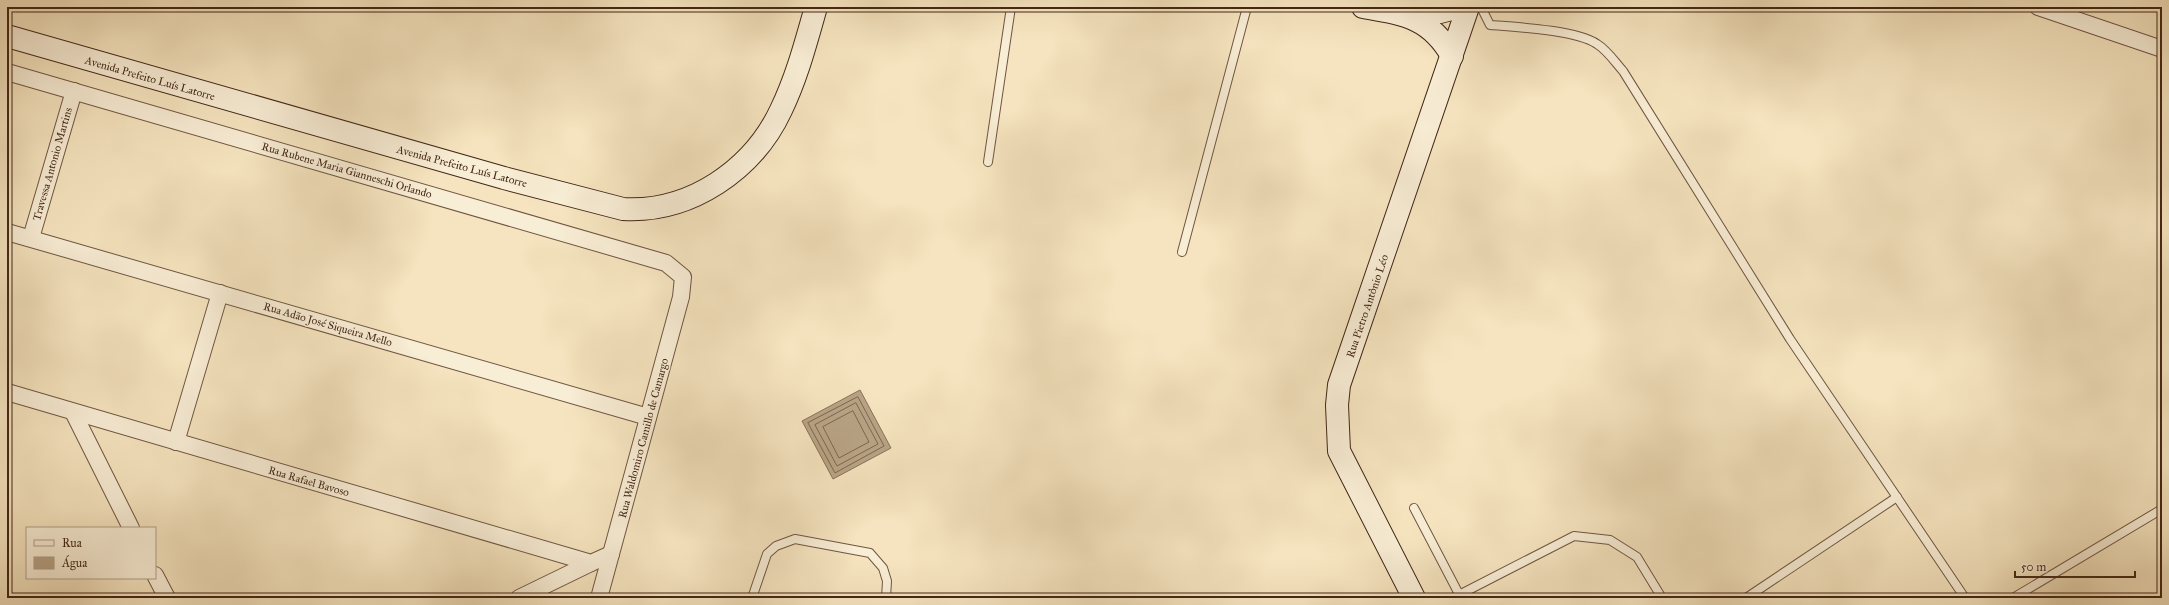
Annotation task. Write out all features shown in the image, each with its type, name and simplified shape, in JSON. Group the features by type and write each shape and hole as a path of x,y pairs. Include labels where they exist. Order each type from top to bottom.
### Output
{"main road":[{"name":"Avenida Prefeito Luís Latorre","path":"7,36 496,176 623,209 638,210 686,200 710,188 734,171 752,153 780,112 794,81 816,7"},
{"path":"1363,7 1402,14 1425,14 1459,7"},
{"name":"Rua Pietro Antônio Léo","path":"1414,598 1338,451 1337,405 1339,385 1468,7"},
{"path":"1402,14 1429,27 1438,36 1452,56"}],"street":[{"path":"2038,7 2162,49"},
{"name":"Rua Rubene Maria Gianneschi Orlando","path":"7,72 666,263 683,277"},
{"name":"Travessa Antonio Martins","path":"31,238 74,91"},
{"name":"Rua Adão José Siqueira Mello","path":"7,232 648,417"},
{"name":"Rua Waldomiro Camillo de Camargo","path":"598,598 681,297 683,277"},
{"path":"176,442 220,293"},
{"name":"Rua Rafael Bavoso","path":"7,392 591,563"},
{"path":"73,412 130,527"},
{"path":"519,598 611,554"},
{"path":"156,577 166,598"}],"lane":[{"path":"988,162 1011,7"},
{"path":"1182,252 1247,7"},
{"path":"1481,7 1490,25 1540,29 1582,38 1597,44 1623,71 1790,340 1965,598"},
{"path":"1746,598 1897,497"},
{"path":"1414,508 1458,597 1574,536 1610,540 1637,557 1662,598"},
{"path":"2013,598 2162,509"},
{"path":"752,598 767,554 776,546 795,539 870,554 883,568 887,581 886,598"}],"water":[{"path":"860,390 891,448 833,479 802,421"}]}
